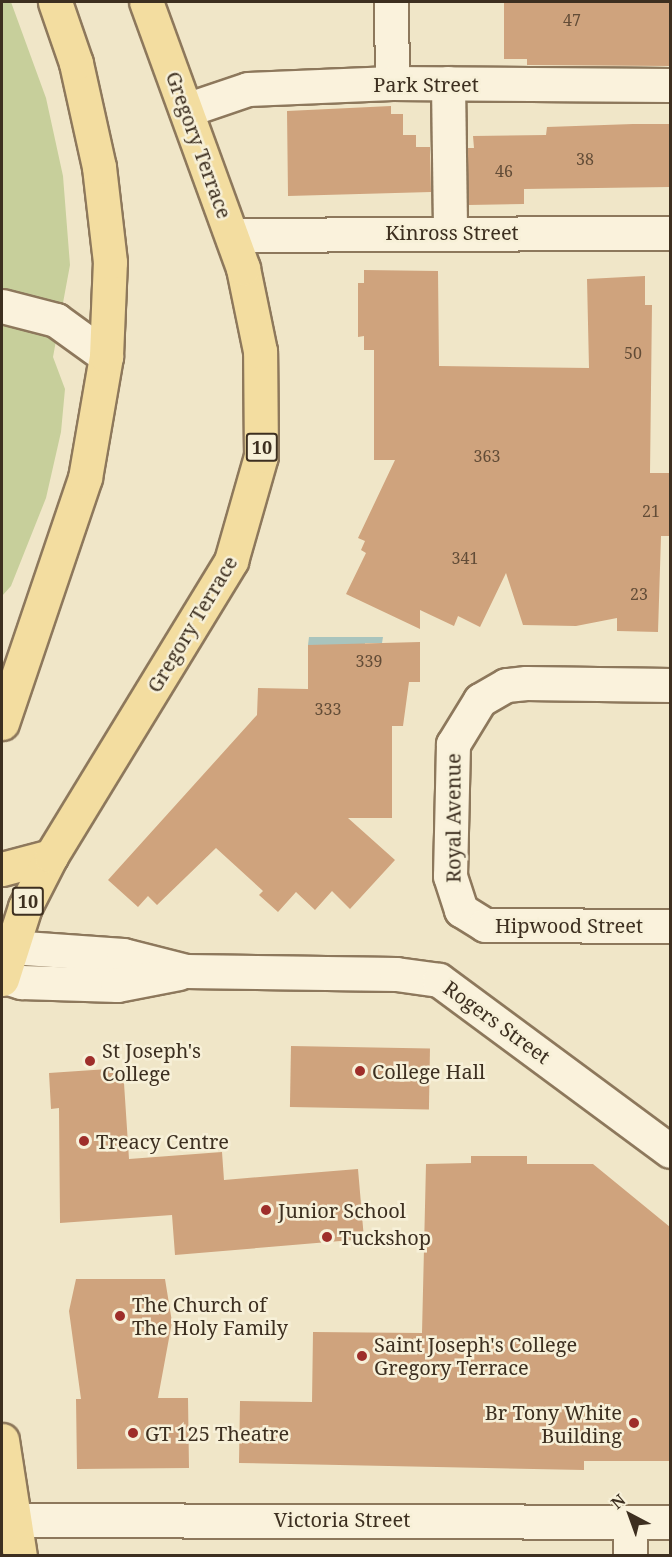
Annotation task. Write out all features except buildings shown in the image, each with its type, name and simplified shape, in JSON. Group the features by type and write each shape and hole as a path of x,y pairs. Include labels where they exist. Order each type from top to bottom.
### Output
{"main road":[{"path":"2,723 85,478 106,356 110,262 99,166 76,63 55,2"},
{"name":"Gregory Terrace","path":"3,964 51,856 213,596 245,528 261,456 263,388 254,314 233,236 146,2"},
{"path":"2,869 51,856"},
{"path":"2,1440 20,1556"}],"street":[{"path":"391,2 392,83"},
{"name":"Park Street","path":"186,110 248,89 392,83 670,85"},
{"path":"448,83 450,231"},
{"name":"Kinross Street","path":"233,236 450,231 670,232"},
{"path":"2,306 56,320 106,356"},
{"name":"Royal Avenue","path":"469,919 452,890 451,766 458,729 474,707 506,685 670,685"},
{"name":"Hipwood Street","path":"469,919 498,926 670,926"},
{"name":"Rogers Street","path":"3,964 123,955 186,971 396,974 439,980 670,1151"},
{"name":"Victoria Street","path":"13,1520 670,1522"},
{"path":"630,1522 630,1556"}],"green space":[{"path":"2,2 11,2 46,98 63,176 70,265 53,357 65,389 61,432 46,498 11,586 2,596"}],"water":[{"path":"309,637 383,637 382,643 365,643 365,655 308,645"}],"place":[{"name":"St Joseph's College","path":"90,1061"},
{"name":"College Hall","path":"360,1071"},
{"name":"Treacy Centre","path":"84,1141"},
{"name":"Junior School","path":"266,1210"},
{"name":"Tuckshop","path":"327,1237"},
{"name":"The Church of The Holy Family","path":"120,1316"},
{"name":"Saint Joseph's College Gregory Terrace","path":"362,1356"},
{"name":"Br Tony White Building","path":"634,1423"},
{"name":"GT 125 Theatre","path":"133,1433"}]}
